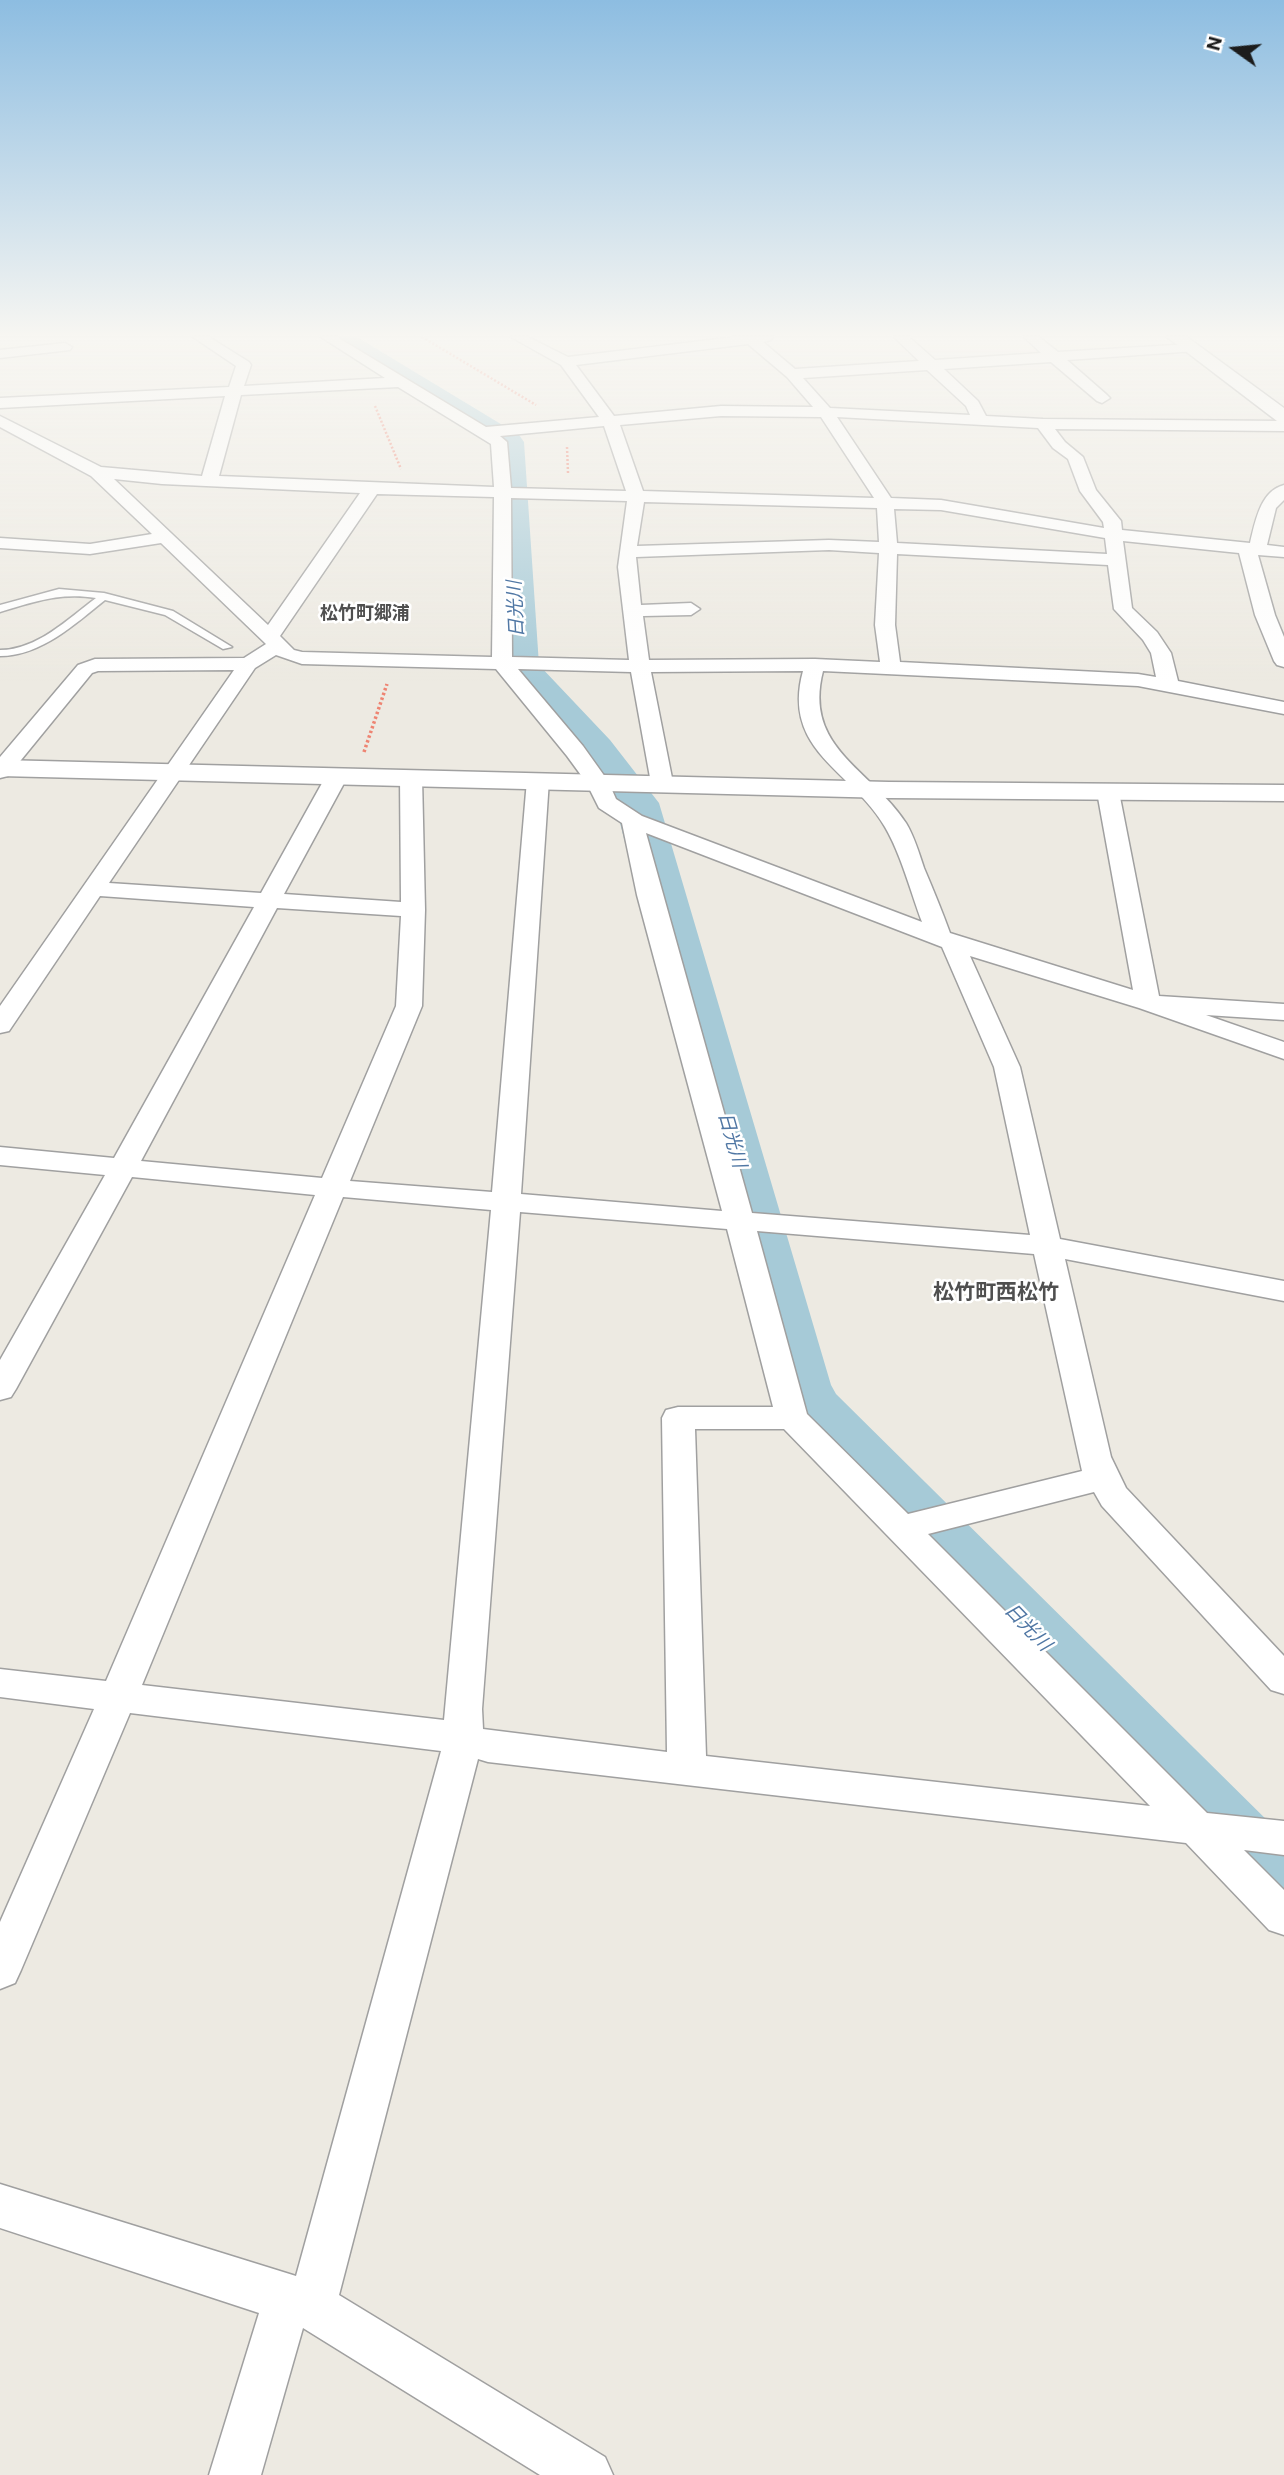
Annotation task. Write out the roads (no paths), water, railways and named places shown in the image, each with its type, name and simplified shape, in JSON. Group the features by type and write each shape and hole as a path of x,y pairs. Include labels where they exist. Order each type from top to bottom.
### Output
{"street":[{"path":"60,452 97,472 287,654 302,658 640,666 891,667 1138,680 1284,708"},
{"path":"209,481 218,452"},
{"path":"501,452 508,493 513,664 612,782"},
{"path":"621,452 636,497 627,552 632,611 662,783"},
{"path":"853,452 885,502 888,547 885,625 891,667"},
{"path":"1069,452 1075,457 1088,491 1112,521 1116,535 1116,560 1123,609 1150,636 1161,653 1168,684"},
{"path":"97,472 209,481 410,490 941,505 1116,535 1284,552"},
{"path":"0,1026 248,663 274,640 372,488"},
{"path":"1284,490 1268,506 1252,549 1265,615 1284,661"},
{"path":"0,543 90,549 166,537"},
{"path":"627,552 829,545 1116,560"},
{"path":"632,611 691,609"},
{"path":"1,769 85,669 95,665 248,663"},
{"path":"816,665 805,698 810,721 824,748 849,775 867,789 896,825 946,940 1007,1067 1094,1457 1102,1478 1114,1497 1284,1680"},
{"path":"1,769 867,789 1284,793"},
{"path":"0,1389 269,900 347,776"},
{"path":"0,1970 120,1695 409,1006 413,910 411,777"},
{"path":"235,2475 300,2301 464,1738 463,1709 538,780"},
{"path":"612,782 607,803 641,823 946,940 1148,1003 1284,1051"},
{"path":"1108,792 1148,1003"},
{"path":"641,823 633,828 649,895 749,1221 792,1418 915,1525 1216,1831 1284,1917"},
{"path":"95,889 413,910"},
{"path":"1148,1003 1284,1012"},
{"path":"0,1156 333,1188 1047,1246 1284,1291"},
{"path":"687,1769 678,1418 792,1418"},
{"path":"915,1525 1102,1478"},
{"path":"0,1683 120,1695 464,1738 488,1747 1284,1838"},
{"path":"0,2206 300,2301 587,2475"}],"lane":[{"path":"0,609 20,601 59,592 104,596 169,613 227,647"},
{"path":"0,653 10,655 53,634 104,596"}],"waterway":[{"name":"日光川","path":"508,452 520,668 595,749 637,803 799,1385 810,1407 1284,1890"}],"district":[{"name":"松竹町郷浦","path":"365,614"},
{"name":"松竹町西松竹","path":"996,1294"}]}
